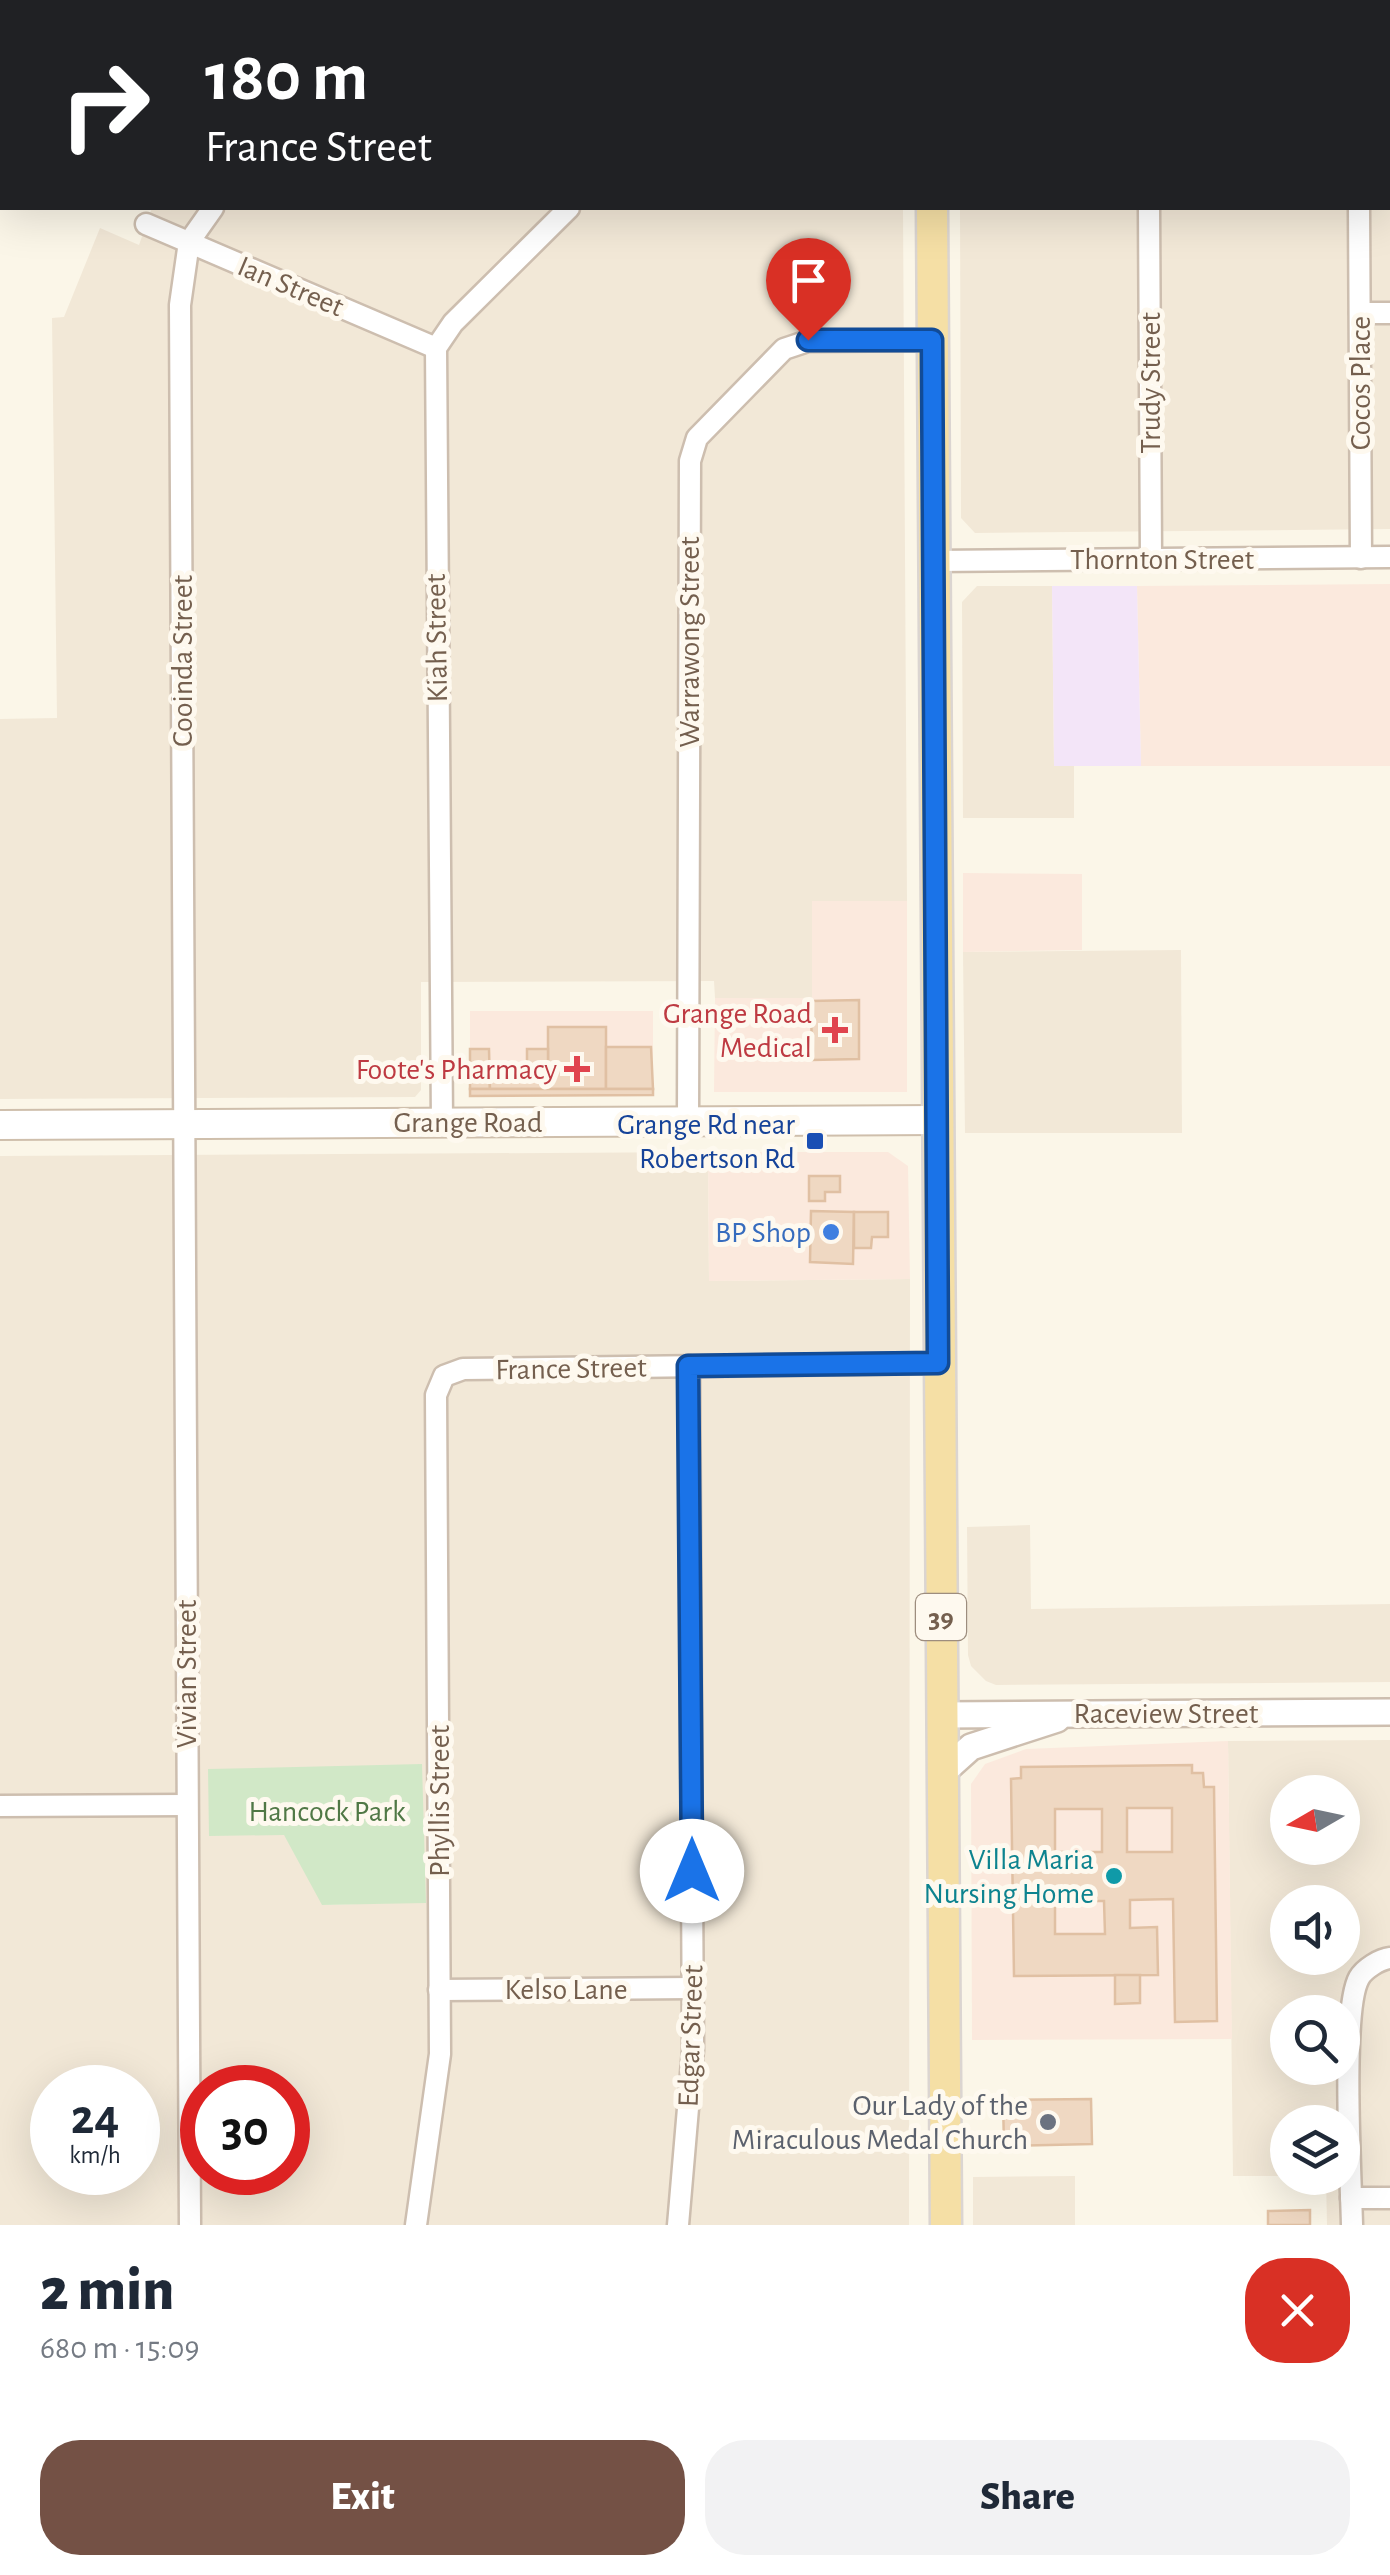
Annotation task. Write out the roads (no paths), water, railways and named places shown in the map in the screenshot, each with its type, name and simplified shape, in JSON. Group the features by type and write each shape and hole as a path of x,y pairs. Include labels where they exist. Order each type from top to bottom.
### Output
{"main road":[{"name":"39","path":"932,210 946,2225"},
{"name":"Grange Road","path":"0,1125 937,1120"}],"street":[{"name":"Cooinda Street","path":"184,1124 180,306 188,242 212,210"},
{"path":"436,348 454,323 567,210"},
{"name":"Trudy Street","path":"1149,210 1151,558"},
{"name":"Cocos Place","path":"1358,210 1362,558"},
{"name":"Ian Street","path":"146,224 436,348"},
{"path":"1360,313 1390,313"},
{"name":"Warrawong Street","path":"688,1121 690,461 697,438 784,349 808,340 932,340"},
{"name":"Kiah Street","path":"436,348 433,379 442,1122"},
{"name":"Thornton Street","path":"934,561 1390,557"},
{"name":"Vivian Street","path":"184,1124 190,2225"},
{"name":"France Street","path":"444,1376 464,1369 938,1363"},
{"name":"Edgar Street","path":"678,2225 693,2050 688,1366"},
{"name":"Phyllis Street","path":"416,2225 440,2054 436,1395 444,1376"},
{"name":"Raceview Street","path":"942,1715 1390,1712"},
{"path":"942,1773 971,1748 1071,1714"},
{"path":"0,1806 186,1805"},
{"path":"1352,2225 1350,2012 1359,1977 1381,1959 1390,1958"},
{"name":"Kelso Lane","path":"440,1990 693,1988"},
{"path":"1352,2198 1390,2198"}],"place":[{"name":"Grange Road Medical","path":"835,1030"},
{"name":"Foote's Pharmacy","path":"577,1069"},
{"name":"Grange Rd near Robertson Rd","path":"815,1141"},
{"name":"BP Shop","path":"831,1232"},
{"name":"Villa Maria Nursing Home","path":"1114,1876"},
{"name":"Our Lady of the Miraculous Medal Church","path":"1048,2122"}],"park label":[{"name":"Hancock Park","path":"327,1811"}]}
